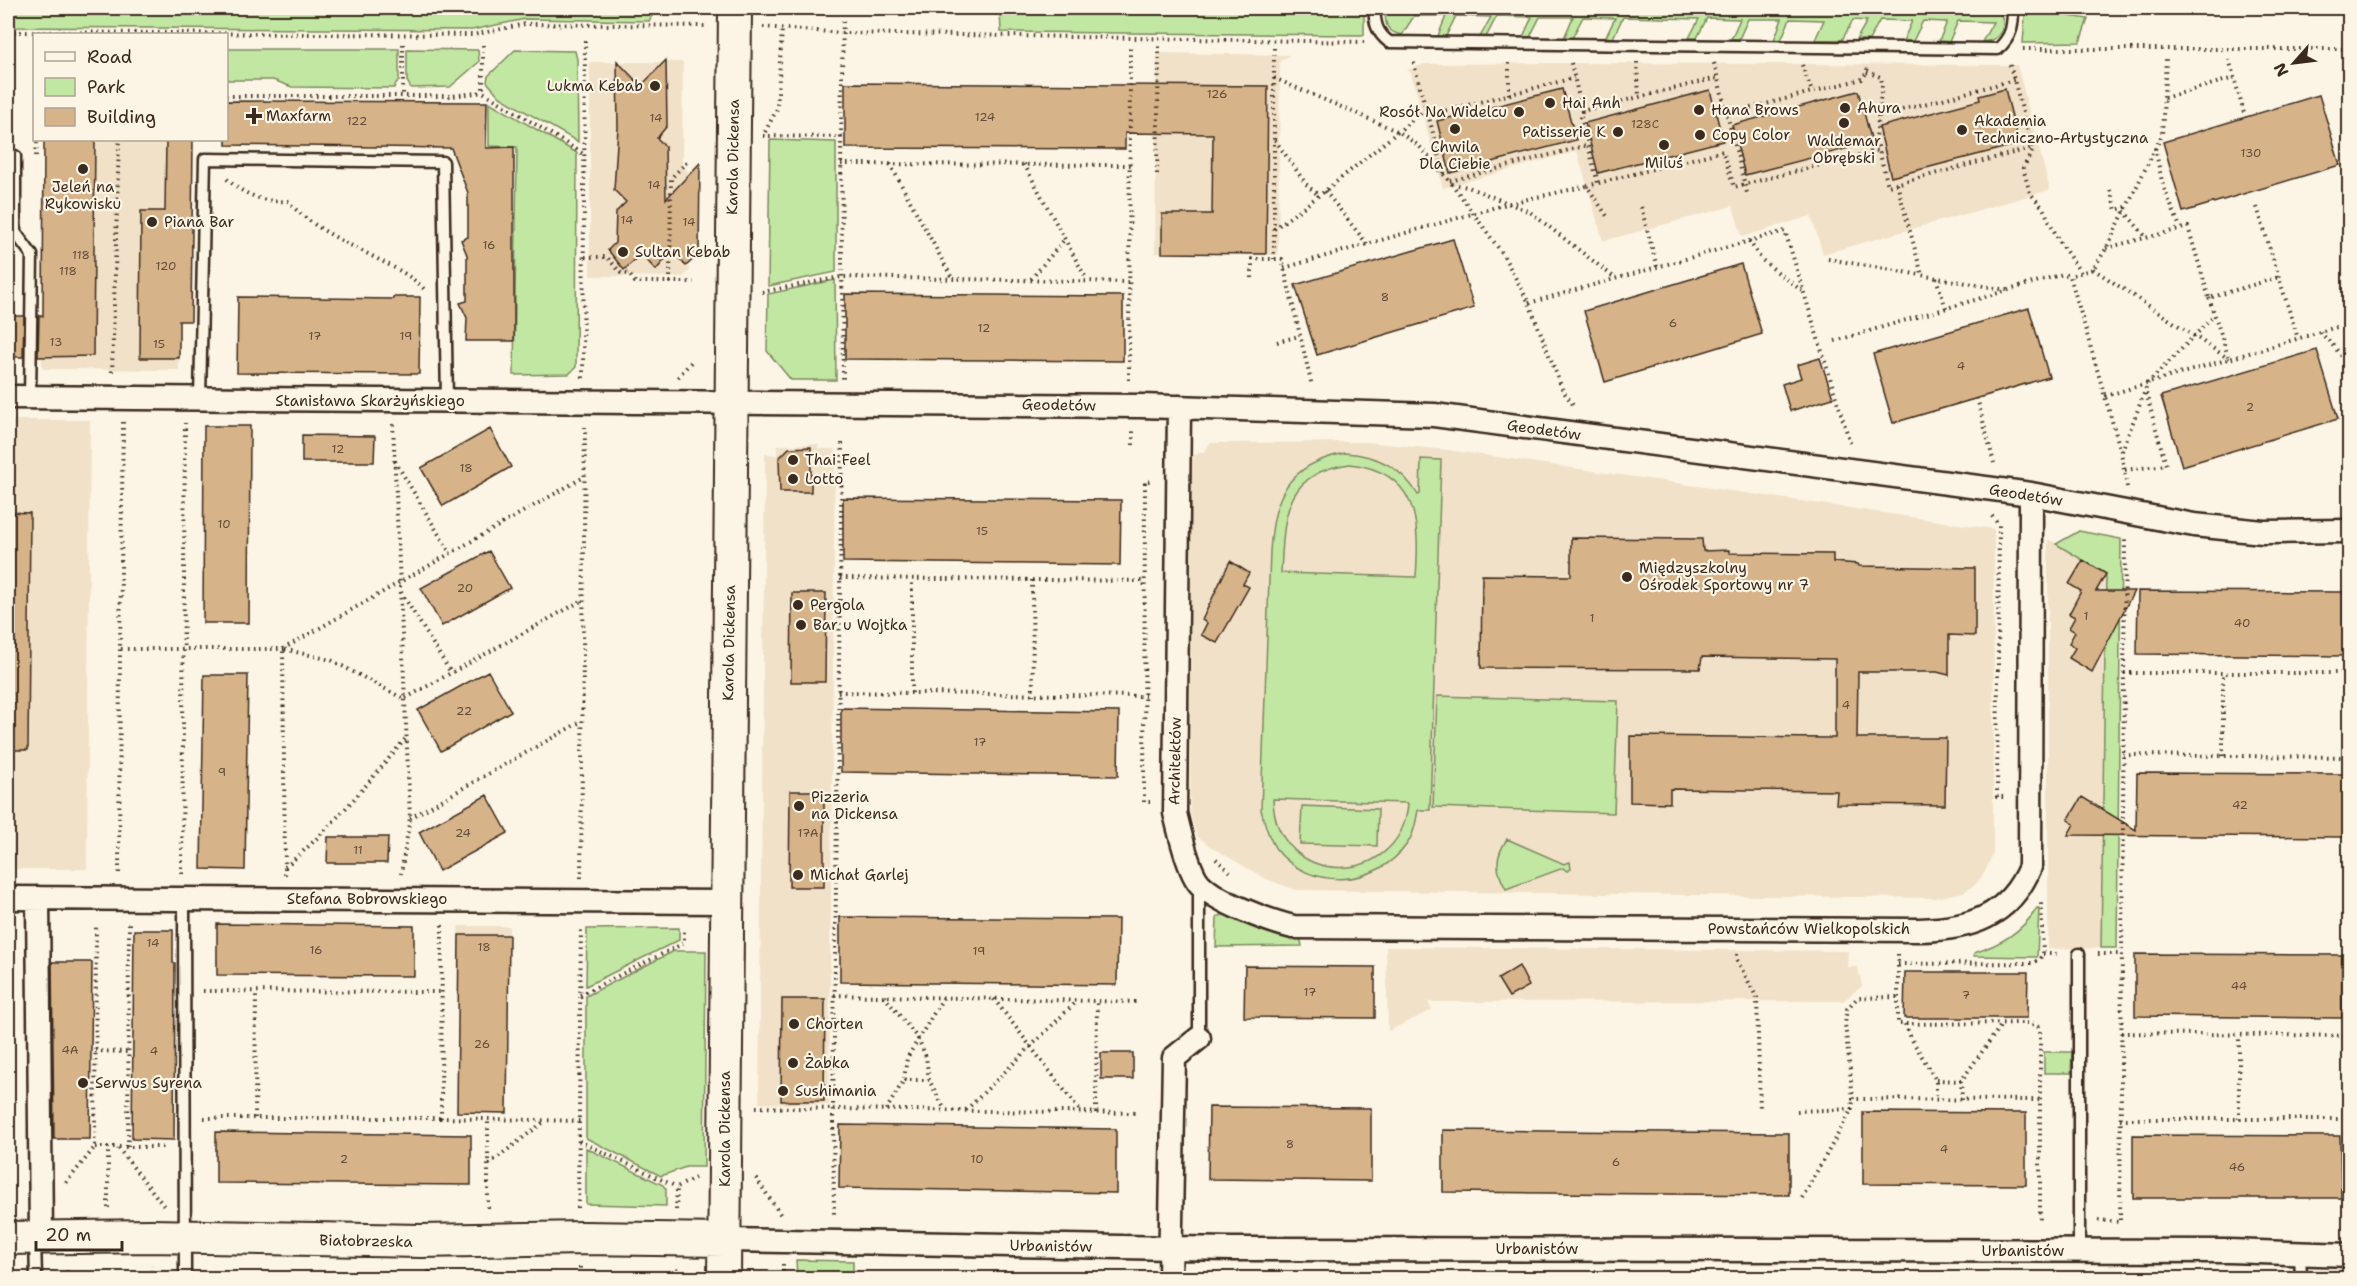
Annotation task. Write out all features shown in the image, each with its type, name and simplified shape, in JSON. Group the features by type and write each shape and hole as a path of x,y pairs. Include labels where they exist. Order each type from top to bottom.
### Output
{"street":[{"name":"Karola Dickensa","path":"724,1278 736,20"},
{"name":"Stanisława Skarżyńskiego","path":"8,397 732,402"},
{"name":"Geodetów","path":"732,402 1179,407 1434,415 2031,494 2194,525 2263,532 2349,531"},
{"name":"Architektów","path":"1179,407 1175,813 1185,849 1196,876"},
{"name":"Powstańców Wielkopolskich","path":"1196,876 1226,901 1273,922 1293,927 1947,929 1984,918 2010,900 2022,887 2030,867 2031,494"},
{"name":"Stefana Bobrowskiego","path":"8,898 38,898 124,908 184,899 726,902"},
{"path":"28,1238 38,898"},
{"name":"Architektów","path":"1170,1278 1174,1058 1199,1038"},
{"name":"Białobrzeska","path":"28,1238 421,1241 583,1238 724,1240"},
{"name":"Urbanistów","path":"724,1240 1171,1248 2349,1255"}],"lane":[{"path":"1374,8 1375,24 1380,35 1389,42 1998,49 2013,30 2013,8"},
{"path":"15,156 15,232 32,255 30,398"},
{"path":"193,399 205,159 443,162 447,401"},
{"name":"Architektów","path":"1196,876 1199,1038"},
{"path":"184,899 185,1278"},
{"path":"2079,954 2079,1252"},
{"path":"28,1238 36,1278"},
{"path":"2300,1253 2301,1278"}],"path":[{"path":"843,17 841,137 843,385"},
{"path":"228,33 472,35 525,24 736,20 782,29 843,33 1389,42"},
{"path":"733,164 762,136 777,109 782,29"},
{"path":"8,32 163,33"},
{"path":"583,382 585,40"},
{"path":"403,44 403,96"},
{"path":"483,45 483,92"},
{"path":"1126,385 1130,374 1128,282 1131,165 1130,45"},
{"path":"1158,174 1159,46"},
{"path":"1274,48 1274,259"},
{"path":"1998,49 2349,49"},
{"path":"1412,58 1444,174"},
{"path":"1509,59 1509,95"},
{"path":"1570,59 1582,111 1581,117 1598,183"},
{"path":"1637,59 1639,97"},
{"path":"1835,341 2063,274 2070,276 2093,269 2106,249 2162,135 2166,59"},
{"path":"2229,59 2245,117"},
{"path":"1713,60 1748,193"},
{"path":"1800,60 1812,92"},
{"path":"1727,114 1862,79 1867,72 1868,61"},
{"path":"2009,62 2032,148 2023,168 2030,193 2043,207 2060,243 2081,273"},
{"path":"1867,72 1881,77 1876,138 1888,186 2032,148"},
{"path":"1274,78 1399,132 1419,146 1451,183 1502,253 1529,303 1563,391 1577,409"},
{"path":"1428,116 1574,78"},
{"path":"1582,111 1717,78"},
{"path":"2164,98 2234,78"},
{"path":"1879,116 2014,80"},
{"path":"228,96 452,96 483,92 585,155"},
{"path":"1274,229 1319,196 1426,109"},
{"path":"762,136 841,137"},
{"path":"1275,139 1306,184 1319,196"},
{"path":"112,376 119,141"},
{"path":"1451,183 1588,145"},
{"path":"2155,147 2163,186 2180,227"},
{"path":"1284,268 1510,203 1723,151 1734,187 1879,150"},
{"path":"205,159 235,186 270,202 288,201 302,217 407,273 424,289 445,318"},
{"path":"670,283 671,178 687,162"},
{"path":"841,164 1131,165"},
{"path":"890,164 952,279"},
{"path":"1024,164 1087,281"},
{"path":"2347,178 2349,168"},
{"path":"1451,183 1468,187 1530,212 1616,278"},
{"path":"1897,184 1922,276"},
{"path":"1587,186 1607,216"},
{"path":"2110,190 2116,210 2125,209"},
{"path":"1325,191 1366,244"},
{"path":"1641,207 1657,267"},
{"path":"2257,207 2298,339"},
{"path":"2125,209 2146,237"},
{"path":"2106,249 2180,227 2188,227 2229,360"},
{"path":"1529,303 1785,231 1855,456"},
{"path":"1031,280 1064,240"},
{"path":"1749,241 1762,260 1803,291"},
{"path":"585,256 607,257 621,273 629,274 635,282 694,282"},
{"path":"1252,278 1252,259 1282,259 1314,392"},
{"path":"1828,260 2008,290"},
{"path":"2093,269 2229,360"},
{"path":"2070,276 2121,452 2128,496"},
{"path":"761,292 841,277 1128,282"},
{"path":"2209,298 2279,277"},
{"path":"1936,278 1946,308"},
{"path":"2121,452 2148,383 2214,315"},
{"path":"2105,396 2349,323"},
{"path":"2320,333 2349,364"},
{"path":"1276,342 1299,336"},
{"path":"2125,470 2166,465 2145,392"},
{"path":"1977,398 1995,467"},
{"path":"184,899 182,881 183,649 193,399"},
{"path":"393,401 410,818 397,899"},
{"path":"123,416 120,649 128,1147"},
{"path":"581,882 585,425"},
{"path":"1133,429 1133,446"},
{"path":"834,1215 834,995 842,443"},
{"path":"394,460 450,553"},
{"path":"283,649 585,477"},
{"path":"1981,514 1992,516 1999,525 1997,797 2012,796"},
{"path":"2120,1222 2126,533"},
{"path":"840,578 1177,582"},
{"path":"912,579 912,693"},
{"path":"1032,580 1033,695"},
{"path":"400,590 451,673"},
{"path":"404,699 584,600"},
{"path":"120,649 283,649 331,660 404,699"},
{"path":"283,649 285,899"},
{"path":"2124,673 2349,674 2349,668"},
{"path":"2223,673 2223,756"},
{"path":"838,692 1142,696"},
{"path":"410,818 582,721"},
{"path":"285,867 312,843 406,737"},
{"path":"2123,754 2349,757"},
{"path":"1196,876 1215,859 1237,879"},
{"path":"441,1118 443,899"},
{"path":"1898,963 2032,963 2039,960 2043,954 2043,901 2036,900"},
{"path":"62,1188 95,1147 96,917"},
{"path":"578,1208 581,917"},
{"path":"1738,929 1737,960 1757,998 1760,1110"},
{"path":"1897,977 1898,1024 2029,1023 2038,1027 2040,1033 2040,1223"},
{"path":"185,991 442,992"},
{"path":"255,1118 256,992"},
{"path":"834,995 1137,1002"},
{"path":"884,996 918,1040 926,1057 928,1080 946,1110"},
{"path":"1802,1198 1852,1109 1853,1099 1845,1024 1847,1009 1857,998 1897,997"},
{"path":"886,1110 904,1080 907,1058 943,998"},
{"path":"993,999 1081,1113"},
{"path":"966,1111 1077,1001"},
{"path":"1095,1113 1097,1002"},
{"path":"1962,1100 1961,1081 2003,1023"},
{"path":"1905,1024 1936,1080 1936,1100"},
{"path":"2121,1033 2349,1036"},
{"path":"2239,1035 2239,1119"},
{"path":"95,1052 128,1052"},
{"path":"904,1080 928,1080"},
{"path":"1936,1080 1961,1081"},
{"path":"1853,1099 2040,1100"},
{"path":"756,1107 1136,1113"},
{"path":"1797,1111 1852,1109"},
{"path":"185,1118 441,1118 580,1121"},
{"path":"488,1119 488,1208"},
{"path":"2120,1119 2349,1119"},
{"path":"488,1164 546,1120"},
{"path":"579,1141 677,1187"},
{"path":"95,1147 185,1147"},
{"path":"108,1147 108,1209"},
{"path":"118,1147 166,1209"},
{"path":"754,1175 782,1215 782,1221"},
{"path":"677,1187 696,1177 705,1176"},
{"path":"676,1211 677,1187"},
{"path":"67,1262 67,1278"},
{"path":"152,1262 152,1278"},
{"path":"783,1262 783,1278"},
{"path":"676,1268 682,1278"}],"shaded area":[{"path":"1157,53 1290,55 1280,61 1278,255 1155,253"},
{"path":"590,62 683,62 682,165 699,184 699,254 687,266 690,270 683,277 590,276"},
{"path":"1424,64 2017,65 2050,190 1823,254 1811,216 1742,237 1733,206 1603,241 1577,151 1443,188 1411,73 1407,70"},
{"path":"44,141 193,141 191,321 140,321 140,329 179,330 179,370 44,369 42,367"},
{"path":"8,420 90,420 87,869 8,869"},
{"path":"1365,442 1448,450 1994,529 1993,853 1985,872 1976,884 1964,892 1935,898 1296,890 1266,879 1211,847 1197,836 1190,813 1191,456 1205,451 1210,443"},
{"path":"818,444 819,449 835,449 829,1105 759,1103 765,454 777,455 777,445"},
{"path":"2048,539 2106,574 2101,948 2048,949"},
{"path":"458,926 509,926 508,960 459,959"},
{"path":"1386,947 1848,951 1847,967 1858,967 1862,986 1843,1001 1428,1002 1432,1010 1388,1031"}],"green space":[{"path":"8,8 656,9 649,21 525,19 472,30 8,27"},
{"path":"1016,8 1362,8 1364,10 1364,35 1001,32 1000,10"},
{"path":"1385,8 1998,9 2003,26 1994,39 1982,42 1993,22 1958,21 1949,42 1939,41 1947,22 1923,21 1913,41 1903,41 1912,21 1880,20 1869,40 1856,40 1867,21 1853,20 1842,40 1815,40 1824,20 1790,19 1781,40 1774,40 1782,19 1748,19 1739,39 1731,39 1740,19 1707,18 1697,38 1689,38 1699,19 1623,17 1613,38 1606,37 1615,18 1583,17 1572,38 1564,38 1573,17 1540,17 1530,37 1523,37 1532,17 1497,16 1486,37 1480,37 1491,17 1456,16 1446,36 1438,36 1446,16 1414,16 1402,35 1392,32 1387,26"},
{"path":"2033,10 2088,19 2080,42 2023,43 2025,16"},
{"path":"228,49 399,49 399,81 394,88 292,87 273,80 228,80"},
{"path":"407,49 478,50 479,62 450,87 411,88 407,81"},
{"path":"515,50 575,51 578,142 500,97 487,82 488,76"},
{"path":"489,102 577,153 576,367 569,374 514,375 517,147 489,146"},
{"path":"770,140 836,142 836,272 768,286"},
{"path":"835,280 836,380 791,380 767,351 768,294"},
{"path":"1345,453 1368,456 1396,470 1412,485 1418,495 1420,494 1421,459 1441,460 1430,810 1418,810 1409,840 1394,859 1361,876 1342,879 1306,872 1290,863 1273,845 1261,810 1270,551 1275,514 1287,486 1296,475 1325,458","holes":["1350,464 1373,469 1390,477 1402,489 1410,502 1417,537 1416,577 1281,573 1286,516 1300,488 1311,477 1328,469","1273,799 1407,803 1408,804 1400,832 1384,852 1363,864 1339,868 1315,863 1294,850 1279,829"]},
{"path":"2079,531 2121,539 2117,948 2101,948 2106,574 2056,544"},
{"path":"1437,696 1618,701 1614,813 1433,807"},
{"path":"1302,806 1378,809 1377,846 1300,844"},
{"path":"1507,839 1564,864 1570,862 1571,869 1567,871 1563,868 1506,889 1498,870 1498,864 1500,852"},
{"path":"2039,908 2037,957 1974,956 1974,953 1993,946 2018,930"},
{"path":"1227,913 1300,936 1302,946 1216,947 1217,917"},
{"path":"679,928 679,940 586,986 587,929"},
{"path":"674,951 706,951 704,1167 686,1167 661,1176 586,1138 586,996"},
{"path":"2044,1052 2072,1052 2071,1073 2044,1073"},
{"path":"586,1148 663,1185 666,1189 666,1206 586,1204"},
{"path":"796,1260 853,1261 853,1278 797,1278"},
{"path":"584,1273 667,1273 667,1278 585,1278"}],"building":[{"path":"666,60 667,126 657,138 665,146 666,199 700,163 699,254 686,266 672,251 656,270 641,254 624,270 608,250 615,243 616,212 626,202 614,190 618,128 617,61 641,86"},
{"path":"845,83 1268,86 1266,254 1162,253 1162,214 1212,214 1213,134 1125,133 1125,149 845,148"},
{"path":"1562,89 1576,140 1450,173 1437,121"},
{"path":"2005,89 2019,144 1891,177 1879,127 1980,100 1979,96"},
{"path":"1710,90 1723,141 1598,173 1585,123"},
{"path":"1858,91 1872,142 1745,175 1732,125"},
{"path":"2319,95 2340,165 2183,212 2163,142"},
{"path":"228,101 487,102 486,148 514,147 514,341 466,341 467,318 460,303 467,301 467,255 461,240 468,237 468,193 451,148 226,145 228,141"},
{"path":"44,141 95,141 93,356 38,357 39,316 43,316"},
{"path":"166,141 193,141 191,321 179,321 179,358 140,358 141,211 165,211"},
{"path":"1453,239 1474,308 1317,355 1295,285"},
{"path":"1741,264 1762,334 1605,382 1584,311"},
{"path":"845,294 1123,296 1123,361 845,359"},
{"path":"238,297 393,299 393,297 420,297 419,374 237,373"},
{"path":"2029,308 2049,377 1893,423 1873,354"},
{"path":"8,316 24,316 23,357 8,357"},
{"path":"2317,350 2338,419 2182,466 2161,396"},
{"path":"1820,358 1833,398 1790,411 1782,384 1801,378 1797,365"},
{"path":"204,426 250,426 249,623 203,623"},
{"path":"490,429 511,467 443,506 421,468"},
{"path":"302,435 375,436 374,462 302,462"},
{"path":"811,447 811,492 780,492 779,458 789,448"},
{"path":"843,498 1121,500 1120,565 843,562"},
{"path":"8,512 30,513 28,750 8,750"},
{"path":"1571,538 1702,539 1703,551 1833,554 1833,562 1858,564 1859,566 1975,568 1975,636 1949,635 1949,675 1937,672 1858,672 1857,738 1946,738 1945,805 1836,804 1837,791 1670,789 1670,803 1630,802 1630,736 1835,738 1835,659 1702,657 1700,669 1481,668 1482,575 1571,576"},
{"path":"489,551 510,588 442,626 421,588"},
{"path":"2083,560 2106,574 2096,591 2134,591 2092,672 2069,658 2075,648 2069,643 2075,632 2069,628 2075,617 2069,614 2081,591 2069,584"},
{"path":"1230,561 1249,573 1243,584 1249,587 1217,643 1201,635 1207,623 1202,620"},
{"path":"2138,591 2346,592 2345,656 2137,654"},
{"path":"792,593 826,593 825,682 791,682"},
{"path":"488,671 511,711 441,751 418,710"},
{"path":"204,675 248,675 245,870 201,869"},
{"path":"841,708 1119,712 1118,776 841,772"},
{"path":"2137,773 2345,774 2344,837 2068,835 2074,824 2068,820 2082,797 2136,830"},
{"path":"790,791 824,791 824,887 789,887"},
{"path":"487,795 508,833 439,871 419,832"},
{"path":"328,837 388,837 387,863 327,863"},
{"path":"840,917 1118,919 1117,985 840,982"},
{"path":"217,924 414,926 414,976 217,975"},
{"path":"134,930 173,930 173,963 175,963 174,1140 132,1139"},
{"path":"459,935 509,935 507,1113 457,1112"},
{"path":"2135,954 2342,955 2342,1018 2135,1016"},
{"path":"52,962 92,962 90,1139 54,1139"},
{"path":"1245,966 1375,967 1375,1018 1244,1017"},
{"path":"1519,966 1529,986 1509,997 1498,979"},
{"path":"1905,972 2028,972 2027,1018 1904,1018"},
{"path":"782,999 825,999 824,1101 781,1101"},
{"path":"1101,1053 1133,1053 1133,1079 1101,1079"},
{"path":"1209,1107 1371,1108 1371,1181 1208,1179"},
{"path":"1863,1112 2026,1113 2026,1185 1863,1184"},
{"path":"840,1125 1116,1129 1116,1193 839,1188"},
{"path":"1443,1130 1789,1133 1789,1195 1443,1192"},
{"path":"216,1132 471,1135 471,1185 216,1183"},
{"path":"2133,1135 2340,1136 2341,1198 2133,1198"}],"place":[{"name":"Lukma Kebab","path":"655,86"},
{"name":"Hai Anh","path":"1550,103"},
{"name":"Ahura","path":"1845,108"},
{"name":"Hana Brows","path":"1699,110"},
{"name":"Rosół Na Widelcu","path":"1519,112"},
{"name":"Maxfarm","path":"254,116"},
{"name":"Waldemar Obrębski","path":"1844,123"},
{"name":"Chwila Dla Ciebie","path":"1455,129"},
{"name":"Akademia Techniczno-Artystyczna","path":"1962,130"},
{"name":"Patisserie K","path":"1618,132"},
{"name":"Copy Color","path":"1700,135"},
{"name":"Miluś","path":"1664,145"},
{"name":"Jeleń na Rykowisku","path":"83,169"},
{"name":"Piana Bar","path":"152,222"},
{"name":"Sultan Kebab","path":"623,252"},
{"name":"Thai Feel","path":"793,460"},
{"name":"Lotto","path":"793,479"},
{"name":"Międzyszkolny Ośrodek Sportowy nr 7","path":"1627,577"},
{"name":"Pergola","path":"798,605"},
{"name":"Bar u Wojtka","path":"801,625"},
{"name":"Pizzeria na Dickensa","path":"799,806"},
{"name":"Michał Garlej","path":"798,875"},
{"name":"Chorten","path":"794,1024"},
{"name":"Żabka","path":"793,1063"},
{"name":"Serwus Syrena","path":"83,1083"},
{"name":"Sushimania","path":"783,1091"}]}
